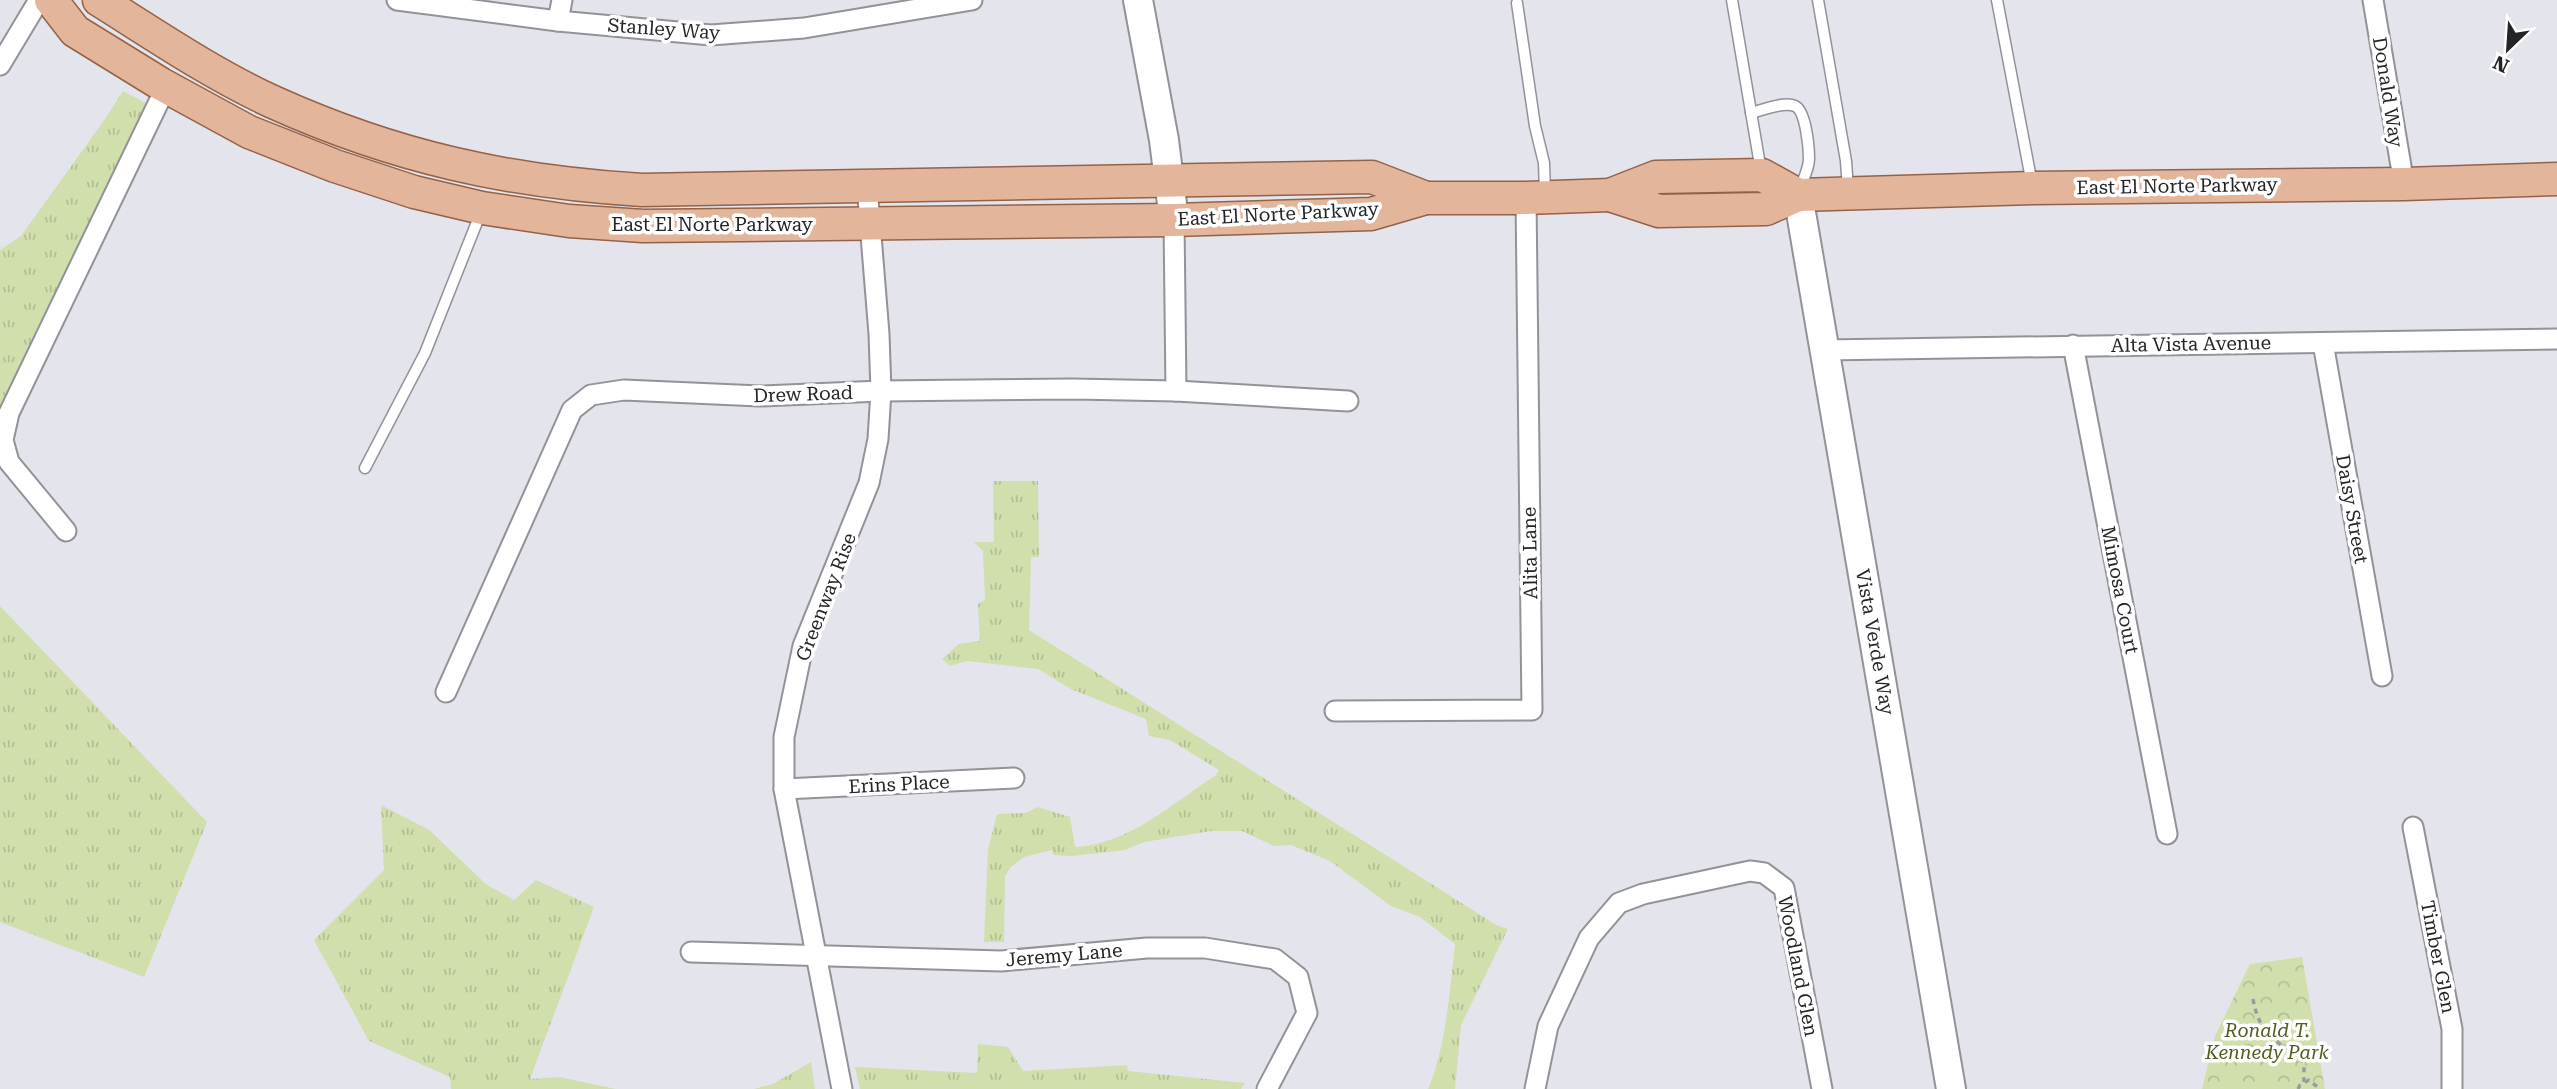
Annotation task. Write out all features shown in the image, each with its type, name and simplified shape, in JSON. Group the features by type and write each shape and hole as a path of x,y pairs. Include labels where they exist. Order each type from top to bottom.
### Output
{"main road":[{"name":"East El Norte Parkway","path":"51,0 75,31 166,87 248,132 334,166 414,192 482,208 569,221 643,226 1174,220 1371,214 1426,198 1610,195 1656,177 1762,175"},
{"name":"East El Norte Parkway","path":"99,0 196,61 271,101 355,136 438,162 509,177 587,187 642,190 1372,177 1426,198"},
{"path":"1762,175 1798,195"},
{"name":"East El Norte Parkway","path":"1610,195 1659,211 1766,209 1798,195 2033,188 2557,180"}],"street":[{"path":"0,65 38,0"},
{"name":"Stanley Way","path":"397,0 558,21 711,35 804,28 972,0"},
{"path":"558,21 562,0"},
{"path":"1138,0 1164,140 1174,220 1176,391"},
{"name":"Donald Way","path":"2373,0 2404,184"},
{"path":"66,531 9,462 3,440 9,413 166,87"},
{"name":"Greenway Rise","path":"842,1089 784,789 784,737 803,646 869,483 878,439 881,391 879,334 867,186"},
{"name":"Vista Verde Way","path":"1798,195 1951,1089"},
{"name":"Alita Lane","path":"1335,711 1532,710 1536,198"},
{"name":"Alta Vista Avenue","path":"1824,350 2557,339"},
{"name":"Daisy Street","path":"2323,343 2382,676"},
{"name":"Mimosa Court","path":"2073,345 2167,834"},
{"name":"Drew Road","path":"446,692 572,410 591,395 624,390 760,396 881,391 1073,389 1176,391 1348,401"},
{"name":"Erins Place","path":"784,789 1014,778"},
{"name":"Timber Glen","path":"2413,827 2452,1029 2452,1089"},
{"name":"Woodland Glen","path":"1535,1089 1548,1026 1589,937 1619,903 1643,894 1751,871 1764,873 1784,888 1822,1089"},
{"name":"Jeremy Lane","path":"691,952 1001,961 1147,948 1205,948 1275,959 1298,977 1307,1013 1267,1089"}],"lane":[{"path":"1732,0 1762,175"},
{"path":"1818,0 1846,161 1848,194"},
{"path":"1997,0 2033,188"},
{"path":"1517,3 1535,126 1544,163 1536,198"},
{"path":"1751,113 1786,105 1795,106 1801,111 1809,161 1798,195"},
{"path":"365,468 425,353 482,208"}],"path":[{"path":"2253,999 2254,1007 2269,1037 2298,1053 2304,1064 2304,1082"},
{"path":"2298,1089 2309,1080 2320,1089"}],"green space":[{"path":"123,91 147,104 0,420 0,250 21,236"},
{"path":"993,481 1038,481 1039,557 1031,557 1029,630 1498,926 1508,929 1461,1025 1455,1089 1428,1089 1443,1037 1455,944 1420,917 1391,906 1330,861 1291,845 1274,846 1242,831 1211,831 1144,842 1125,850 1071,856 1053,855 1052,850 1024,857 1011,867 1005,876 1004,942 984,942 988,849 997,814 1026,813 1037,807 1070,817 1075,847 1095,844 1132,831 1149,821 1216,775 1219,770 1170,740 1149,736 1146,719 1071,689 1038,669 967,661 950,666 942,659 959,644 980,641 978,604 985,600 983,551 974,542 994,542"},
{"path":"0,606 207,822 144,977 0,922"},
{"path":"381,805 429,830 487,885 514,900 536,880 594,907 530,1079 559,1077 616,1089 451,1089 450,1077 369,1041 314,940 384,870"},
{"name":"Ronald T. Kennedy Park","path":"2302,957 2325,1089 2202,1089 2215,1036 2250,964"},
{"path":"978,1044 1008,1047 1023,1071 1127,1065 1128,1071 1245,1083 1241,1089 860,1089 855,1067 977,1073"},
{"path":"811,1062 815,1089 754,1089 773,1084"}]}
